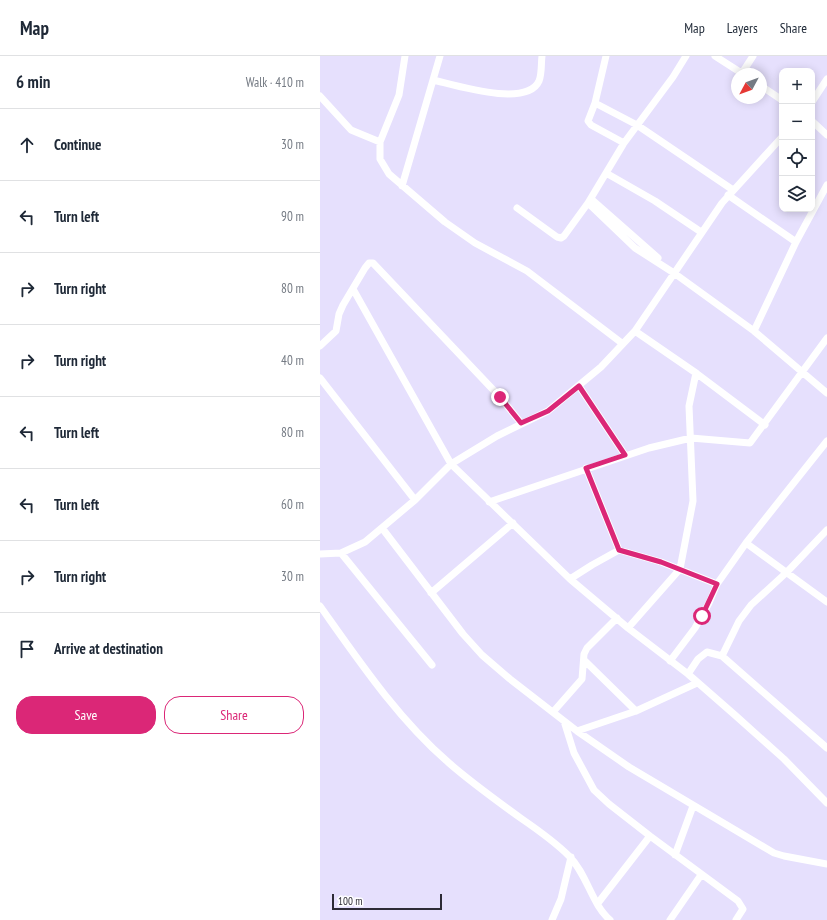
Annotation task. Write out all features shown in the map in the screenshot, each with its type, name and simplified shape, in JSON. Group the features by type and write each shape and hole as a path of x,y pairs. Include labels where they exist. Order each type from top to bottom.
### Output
{"street":[{"path":"405,56 399,95 380,142 379,152 383,165 393,179 445,222 475,243 527,271 623,344"},
{"path":"402,186 440,56"},
{"path":"433,80 504,95 518,94 530,90 539,81 542,56"},
{"path":"606,56 595,103 588,120 589,123 624,143"},
{"path":"517,208 561,238 590,201 624,143 673,77 686,56"},
{"path":"715,56 734,68"},
{"path":"746,68 753,56"},
{"path":"815,97 827,79"},
{"path":"767,90 779,98"},
{"path":"320,96 351,130 380,142"},
{"path":"595,103 637,125 731,192 796,242"},
{"path":"815,125 827,135"},
{"path":"320,554 341,553 354,549 415,500 451,464 521,423 548,411 579,386 635,332 701,232 731,192 779,140"},
{"path":"606,173 655,201 701,232"},
{"path":"754,331 796,242 827,185"},
{"path":"590,201 635,248 674,273 754,331 827,392"},
{"path":"320,346 336,331 339,314 369,263 373,263 500,397 521,423"},
{"path":"353,289 451,464 570,579 628,628 688,674 762,739 827,803"},
{"path":"635,332 696,373 765,425"},
{"path":"490,502 625,455 691,438 750,443 804,372 827,338"},
{"path":"628,628 680,569 692,510 689,406 696,373"},
{"path":"320,378 415,500"},
{"path":"579,386 625,455"},
{"path":"670,661 695,628 709,603 717,584 746,543 827,441"},
{"path":"586,468 619,550"},
{"path":"431,593 513,523"},
{"path":"382,528 463,634 482,655 577,731 629,767 774,853 827,864"},
{"path":"722,656 744,613 827,530"},
{"path":"746,543 827,602"},
{"path":"570,579 592,564 619,550 680,569 717,584"},
{"path":"341,553 432,665"},
{"path":"320,606 387,697 438,753 449,763 550,839 570,857 580,870 598,903 610,920"},
{"path":"553,712 582,679 584,654 587,648 617,618"},
{"path":"688,674 698,659 707,652 722,656 827,748"},
{"path":"584,660 636,711"},
{"path":"577,731 636,711 697,683"},
{"path":"563,720 574,753 594,790 609,804 650,836 738,901 743,909 736,920"},
{"path":"675,855 693,806"},
{"path":"598,903 650,836"},
{"path":"552,920 561,899 570,857"},
{"path":"670,920 701,875"}],"route":[{"path":"500,397 521,423 548,411 579,386 625,455 586,468 619,550 661,562 717,584 702,616"}]}
